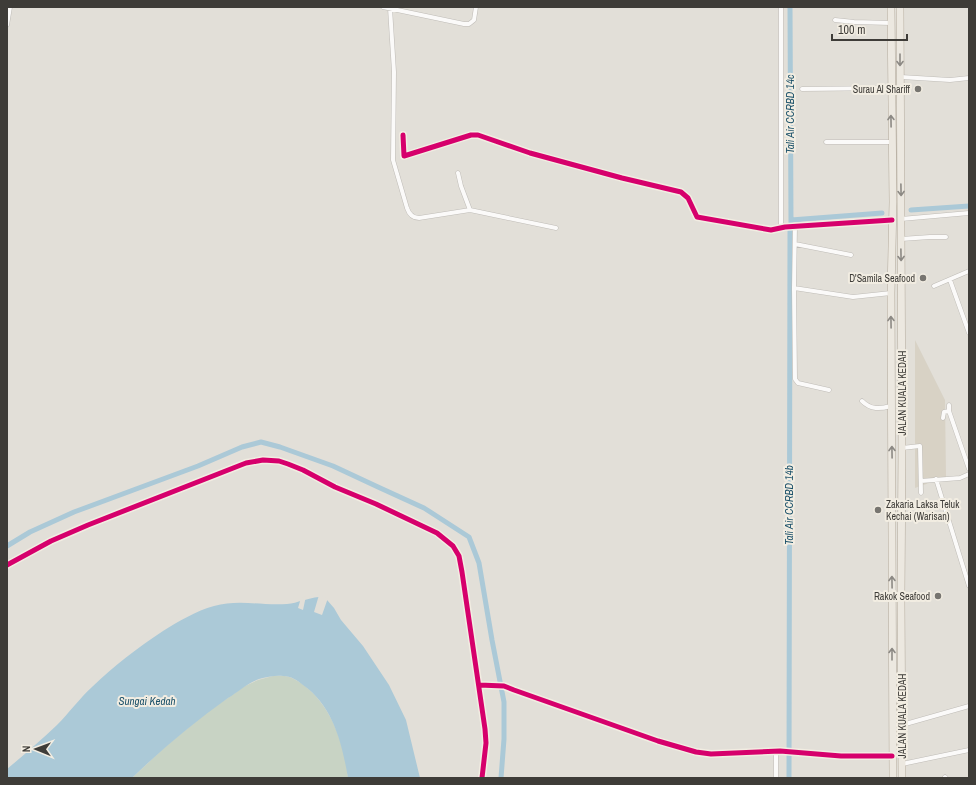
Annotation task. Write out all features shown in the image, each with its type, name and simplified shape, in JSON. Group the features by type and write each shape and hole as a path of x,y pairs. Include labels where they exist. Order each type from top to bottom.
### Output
{"main road":[{"name":"JALAN KUALA KEDAH","path":"891,7 891,542 893,778"},
{"name":"JALAN KUALA KEDAH","path":"900,7 902,778"},
{"path":"891,542 902,541"},
{"path":"892,673 902,669"}],"street":[{"path":"7,25 10,7"},
{"path":"384,7 464,24 469,24 474,20 476,7"},
{"path":"780,7 783,227"},
{"path":"390,8 394,72 393,160 406,208 410,215 416,218 470,210 556,228"},
{"path":"836,20 891,23"},
{"path":"901,76 950,80 969,78"},
{"path":"802,89 890,88"},
{"path":"402,135 404,156 471,135 478,135 530,153 681,192 688,198 697,217 771,230 783,227 892,218"},
{"path":"826,142 891,142"},
{"path":"458,173 460,186 470,210"},
{"path":"901,217 968,214"},
{"path":"794,226 795,379 801,384 829,390"},
{"path":"901,239 916,237 946,237"},
{"path":"794,244 852,255"},
{"path":"934,286 969,271"},
{"path":"950,280 969,333"},
{"path":"794,288 853,297 891,293"},
{"path":"862,401 866,405 876,409 891,406"},
{"path":"949,405 949,411 969,469"},
{"path":"943,418 944,412 949,411"},
{"path":"902,448 920,446 921,493"},
{"path":"7,566 51,541 228,469 256,461 279,461 303,470 335,487 376,504 437,533 453,546 459,556 486,736 482,778"},
{"path":"921,481 960,478 969,474"},
{"path":"936,479 969,586"},
{"path":"479,685 504,686 658,741 696,752 722,754 778,751 841,756 892,756"},
{"path":"902,725 969,706"},
{"path":"902,764 969,750"},
{"path":"776,778 778,751"}],"shaded area":[{"path":"915,340 945,400 946,477 915,488"}],"green space":[{"path":"273,676 292,678 312,692 319,700 332,720 336,730 345,758 348,778 132,778 165,747 206,713 245,686 258,680"}],"water":[{"name":"Sungai Kedah","path":"319,597 327,600 334,608 341,620 363,646 389,685 406,720 420,778 348,778 339,739 329,714 322,703 298,681 289,677 274,676 259,679 228,698 178,736 132,778 7,778 7,769 57,725 100,679 153,637 175,624 201,611 223,604 287,604"}],"pier":[{"path":"319,595 328,598 322,615 314,612"},
{"path":"306,596 303,610 298,608 301,598"}],"waterway":[{"name":"Tali Air CCRBD 14c","path":"790,7 791,224"},
{"path":"911,210 969,206"},
{"path":"791,220 882,213"},
{"name":"Tali Air CCRBD 14b","path":"789,778 790,231"},
{"path":"7,546 30,532 74,512 198,466 242,447 261,442 280,447 333,466 424,508 469,537 479,563 504,702 504,739 501,778"}],"cycle path":[{"path":"403,135 404,156 471,135 478,135 530,153 681,192 688,198 697,217 771,230 785,227 892,220"},
{"path":"7,565 51,541 88,525 246,463 263,460 279,461 303,470 335,487 376,504 437,533 453,546 459,556 485,729 486,743 482,778"},
{"path":"479,685 504,686 658,741 696,752 711,754 780,751 841,756 892,756"}],"place":[{"name":"Surau Al Shariff","path":"918,89"},
{"name":"D'Samila Seafood","path":"923,278"},
{"name":"Zakaria Laksa Teluk Kechai (Warisan)","path":"878,510"},
{"name":"Rakok Seafood","path":"938,596"}]}
